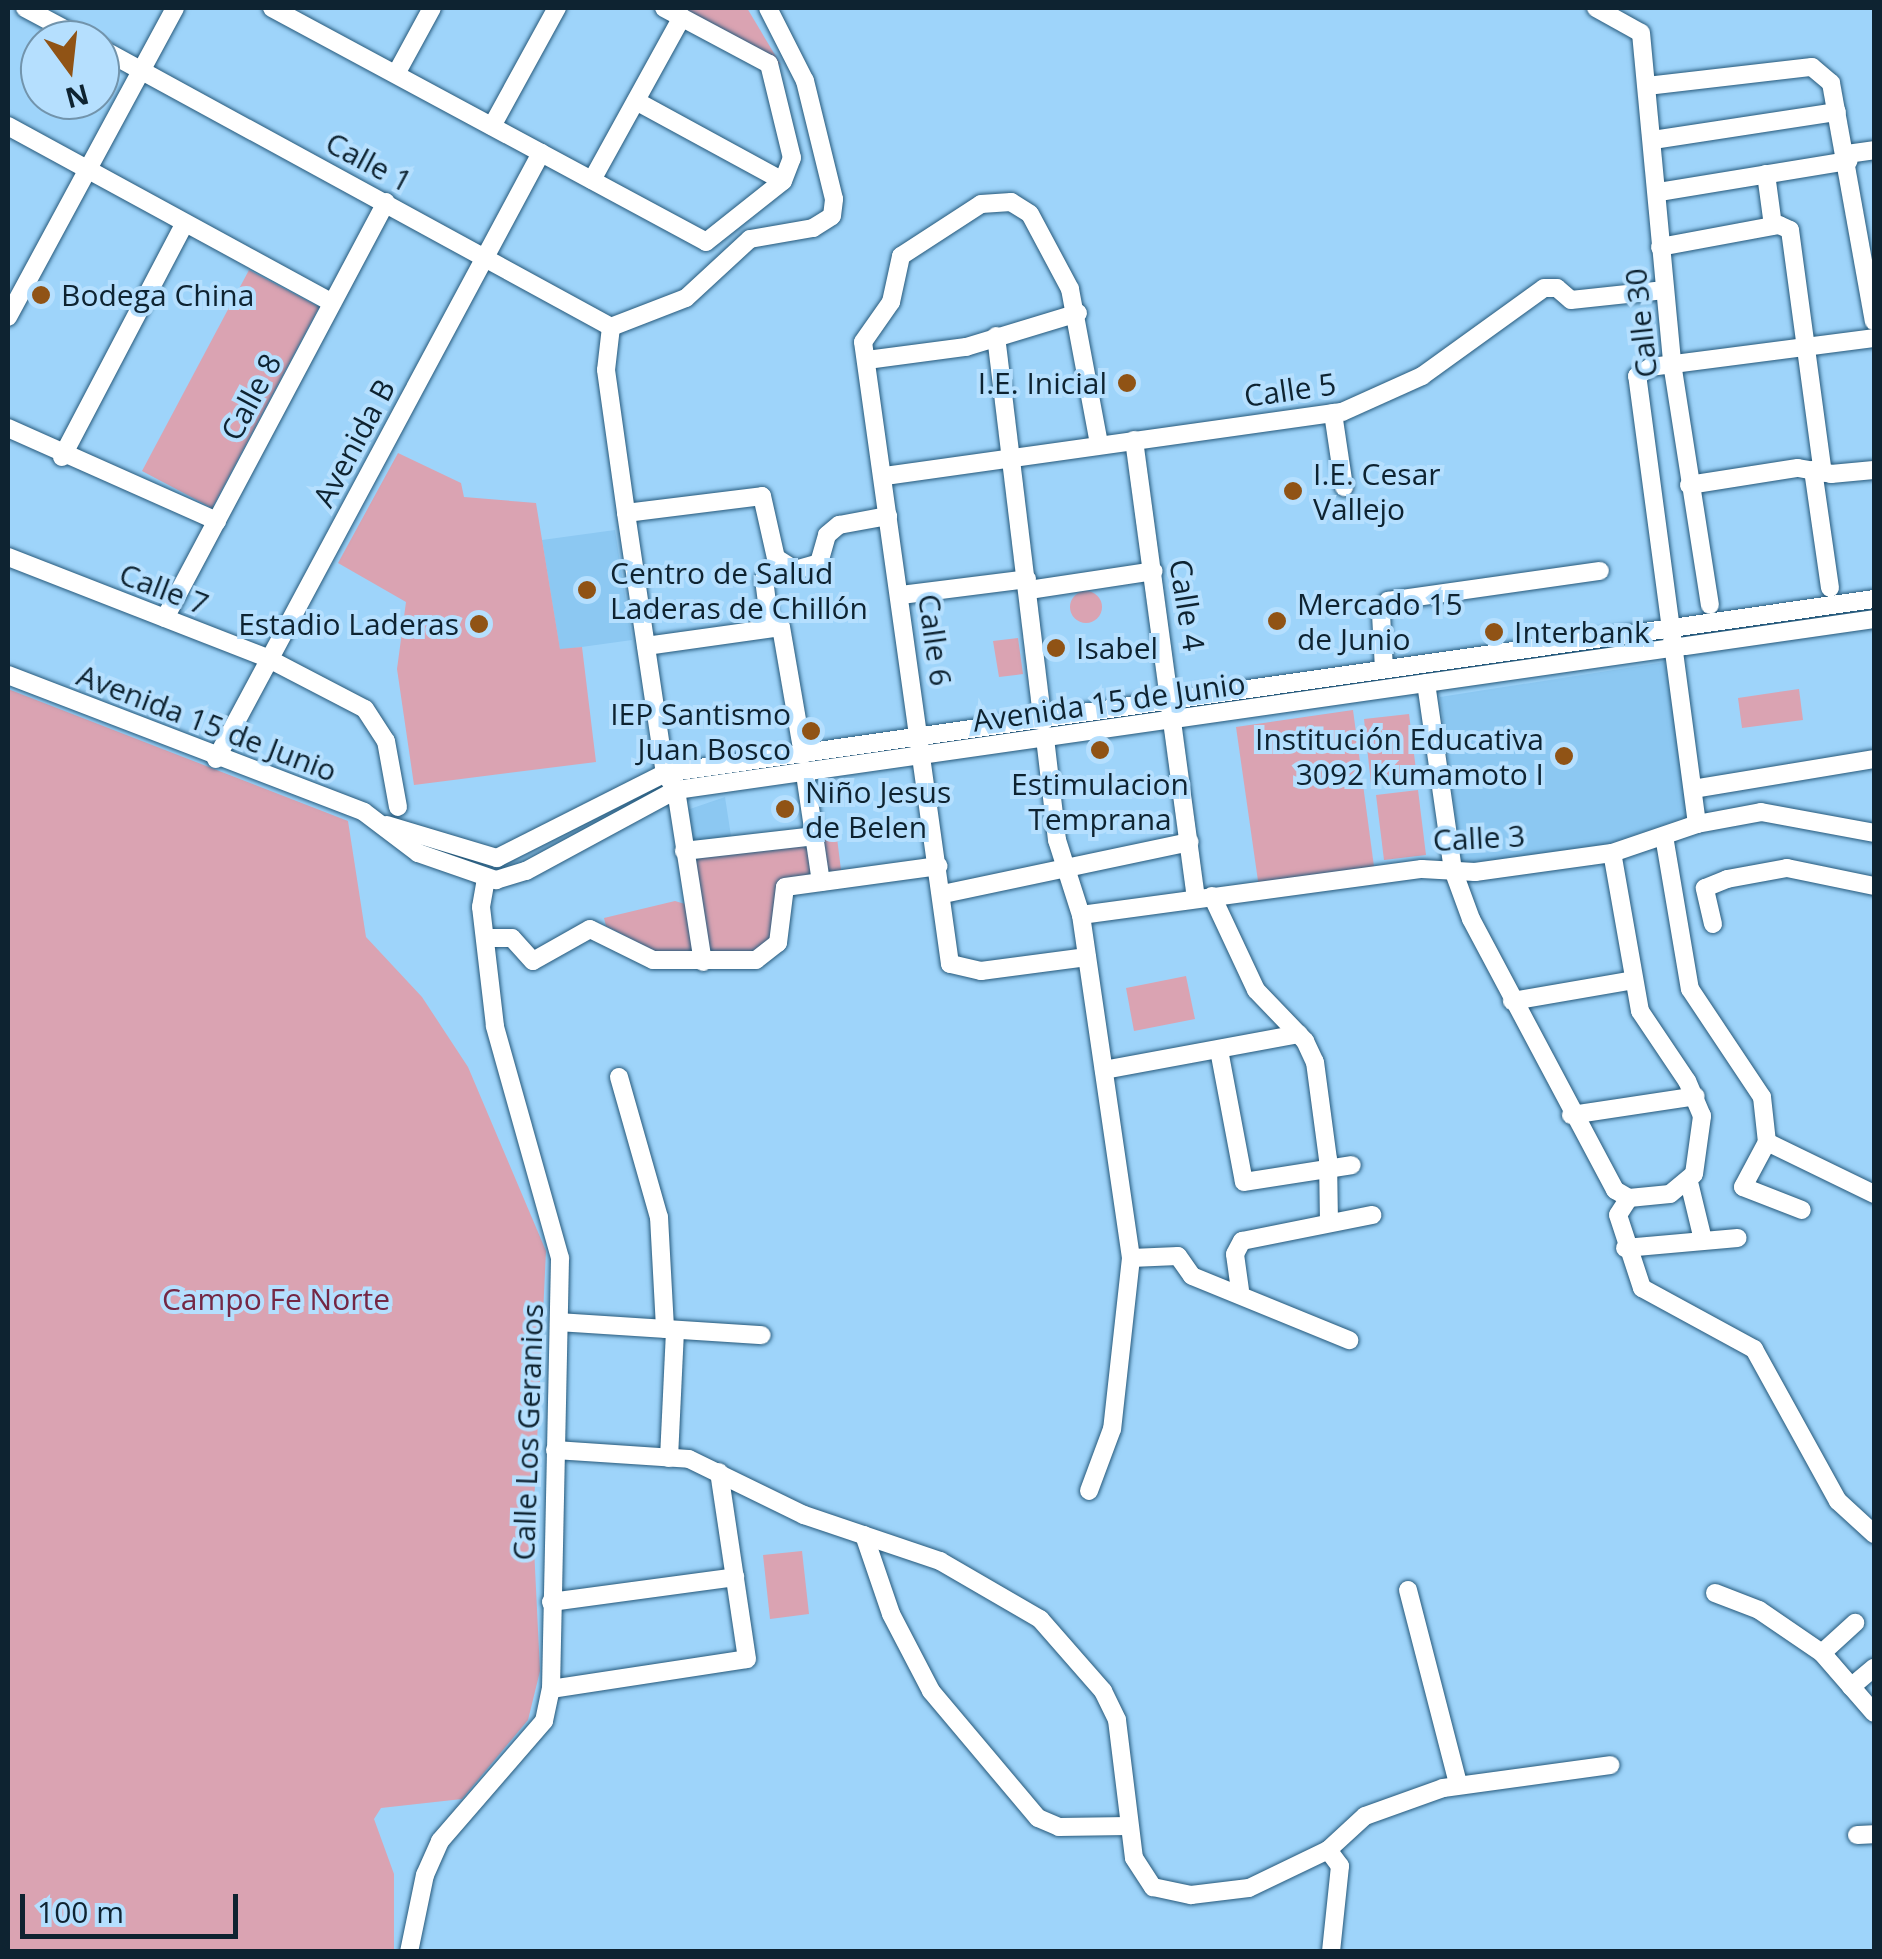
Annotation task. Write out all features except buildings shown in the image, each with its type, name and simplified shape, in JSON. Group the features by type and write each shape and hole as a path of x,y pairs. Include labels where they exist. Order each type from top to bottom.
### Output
{"street":[{"path":"25,8 48,20"},
{"path":"8,317 175,8"},
{"path":"272,8 301,14 396,74 706,242 783,181 792,158 769,64 664,8"},
{"path":"396,74 432,8"},
{"path":"492,126 557,8"},
{"path":"703,962 676,790 664,774 606,370 610,328 686,298 750,239 813,228 832,216 834,199 805,80 768,8"},
{"name":"Calle 30","path":"1596,8 1640,33 1659,192 1660,247 1672,363 1710,605"},
{"path":"592,180 682,17"},
{"name":"Calle 1","path":"120,59 610,328"},
{"path":"1647,86 1812,68 1830,83 1847,157 1874,321"},
{"path":"636,101 783,181"},
{"path":"1653,140 1837,112"},
{"path":"8,126 332,303"},
{"path":"1659,192 1874,150"},
{"name":"Avenida B","path":"216,759 541,153"},
{"path":"1766,174 1774,226"},
{"name":"Calle 6","path":"1078,314 1056,255 1030,214 1000,200 956,217 901,256 891,302 863,335 950,964 957,970 1086,957"},
{"name":"Calle 8","path":"166,618 386,202"},
{"path":"62,457 185,223"},
{"path":"1660,247 1774,226 1790,230 1806,345 1830,588"},
{"name":"Calle 5","path":"885,476 1332,413 1368,404 1422,376 1544,288 1571,300 1664,290"},
{"path":"867,360 966,347 1078,314 1099,444"},
{"path":"996,336 1014,456 1044,730 1066,870 1081,915 1131,1258 1112,1429 1089,1491"},
{"path":"1697,824 1636,382 1641,371 1672,363 1874,338"},
{"path":"1332,413 1344,487"},
{"path":"8,428 62,457 217,521"},
{"name":"Calle 4","path":"1134,440 1175,711 1190,842 1204,897 1256,990 1299,1034"},
{"path":"1689,485 1874,470"},
{"path":"626,513 757,495 766,500 778,560 786,568 814,567 839,525 888,516"},
{"name":"Calle 7","path":"8,556 269,660 365,709 386,740 398,807"},
{"path":"770,626 764,579 778,560"},
{"path":"901,595 1154,570"},
{"path":"1384,669 1381,613 1388,601 1600,571"},
{"name":"Avenida 15 de Junio","path":"8,675 387,824 505,856 664,774 804,764 1175,711 1426,684 1874,599"},
{"name":"Avenida 15 de Junio","path":"1175,711 1384,669 1874,619"},
{"path":"646,646 770,626 787,637 822,882"},
{"path":"1426,684 1453,870 1512,1000 1572,1115 1612,1186 1629,1198 1670,1194 1689,1182"},
{"path":"1693,789 1874,759"},
{"name":"Avenida 15 de Junio","path":"387,824 418,853 486,880 526,871 676,790 804,764"},
{"name":"Calle 3","path":"1081,915 1204,897 1612,853 1697,824 1782,812 1874,834"},
{"path":"684,850 815,836"},
{"path":"1664,836 1690,989 1762,1097 1766,1142 1743,1186 1802,1210"},
{"path":"943,894 1066,870 1080,861 1190,842"},
{"path":"1612,853 1640,1012 1696,1096 1704,1128 1689,1182 1703,1240"},
{"path":"486,938 512,938 533,961 590,929 652,960 756,960 772,952 783,930 785,887 939,866"},
{"path":"1713,924 1705,888 1727,879 1787,868 1874,886"},
{"name":"Calle Los Geranios","path":"409,1952 425,1875 440,1841 544,1721 551,1689 560,1258 495,1026 486,938 486,880"},
{"path":"1512,1000 1632,980"},
{"path":"1104,1070 1299,1034 1315,1062 1328,1170 1328,1224"},
{"path":"1219,1050 1240,1179 1255,1184 1352,1165"},
{"path":"619,1078 659,1217 670,1330 669,1458"},
{"path":"1572,1115 1696,1096"},
{"path":"1766,1142 1874,1194"},
{"path":"1629,1198 1618,1215 1625,1248 1646,1293 1754,1349 1838,1501 1874,1534"},
{"path":"1240,1290 1235,1254 1242,1241 1372,1215"},
{"path":"1625,1248 1738,1238"},
{"path":"1131,1258 1178,1256 1192,1276 1240,1290 1349,1340"},
{"path":"559,1322 762,1336"},
{"path":"555,1450 669,1458 719,1472 758,1495 940,1561 1040,1619 1073,1654 1117,1720 1134,1858 1152,1887 1190,1895 1249,1888 1328,1850 1365,1816 1458,1784 1610,1765"},
{"path":"551,1689 747,1660 719,1472"},
{"path":"864,1536 891,1614 931,1691 1038,1818 1058,1827 1128,1826"},
{"path":"551,1602 735,1578"},
{"path":"1408,1590 1458,1784"},
{"path":"1715,1593 1759,1610 1822,1653 1874,1712"},
{"path":"1822,1653 1854,1623"},
{"path":"1851,1686 1874,1668"},
{"path":"1328,1850 1340,1866 1331,1952"}],"shaded area":[{"name":"Centro de Salud Laderas de Chillón","path":"615,530 632,640 560,650 542,540"},
{"name":"Institución Educativa 3092 Kumamoto I","path":"1665,662 1689,816 1607,844 1462,864 1440,697"},
{"path":"725,797 731,836 692,842 687,810"}],"green space":[{"path":"676,8 747,8 781,65"},
{"path":"249,270 319,307 212,508 142,471"},
{"name":"Estadio Laderas","path":"398,453 461,483 464,497 536,503 560,649 582,647 596,762 414,785 397,669 406,602 338,563"},
{"path":"1086,591 1098,595 1102,607 1098,619 1086,623 1074,619 1070,607 1074,595"},
{"path":"1018,638 1023,674 999,677 993,641"},
{"name":"Campo Fe Norte","path":"8,689 348,821 366,937 422,997 468,1067 546,1251 533,1527 540,1671 528,1720 462,1799 381,1808 374,1819 394,1874 394,1951 8,1951"},
{"path":"1799,689 1803,720 1742,728 1738,698"},
{"path":"1353,710 1375,874 1259,888 1236,727"},
{"path":"1409,714 1417,778 1371,784 1364,719"},
{"path":"1418,790 1426,855 1384,860 1376,795"},
{"path":"836,830 841,870 827,872 821,833"},
{"path":"808,842 813,880 776,884 781,928 763,955 708,955 694,854"},
{"path":"675,901 685,904 695,955 672,960 606,926 604,918"},
{"path":"1186,976 1195,1019 1134,1031 1126,988"},
{"path":"802,1551 809,1614 770,1619 763,1555"}],"place":[{"name":"Bodega China","path":"41,295"},
{"name":"I.E. Inicial","path":"1127,383"},
{"name":"I.E. Cesar Vallejo","path":"1293,491"},
{"name":"Centro de Salud Laderas de Chillón","path":"587,590"},
{"name":"Mercado 15 de Junio","path":"1277,621"},
{"name":"Estadio Laderas","path":"479,624"},
{"name":"Interbank","path":"1494,632"},
{"name":"Isabel","path":"1056,648"},
{"name":"IEP Santismo Juan Bosco","path":"811,731"},
{"name":"Estimulacion Temprana","path":"1100,750"},
{"name":"Institución Educativa 3092 Kumamoto I","path":"1564,756"},
{"name":"Niño Jesus de Belen","path":"785,809"}]}
